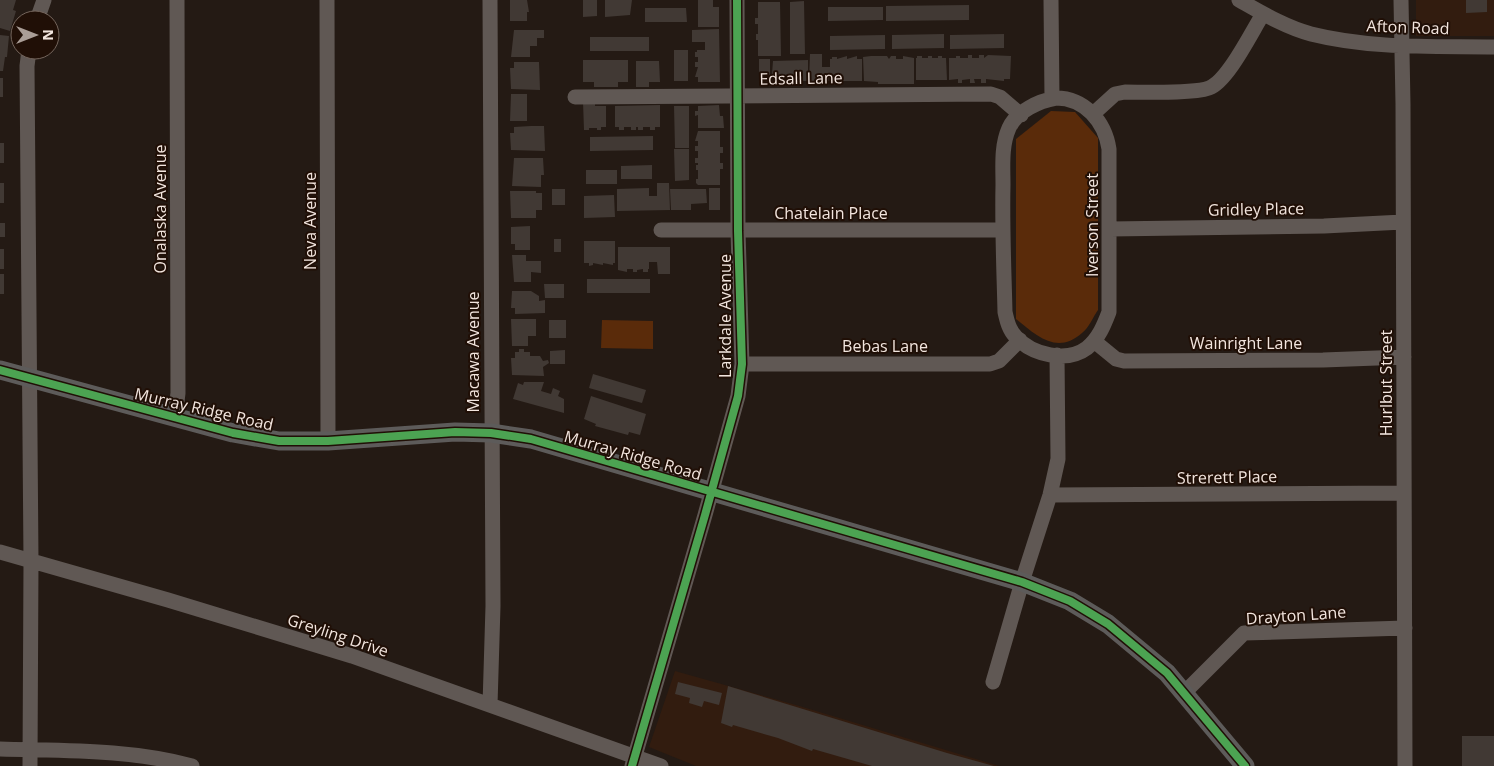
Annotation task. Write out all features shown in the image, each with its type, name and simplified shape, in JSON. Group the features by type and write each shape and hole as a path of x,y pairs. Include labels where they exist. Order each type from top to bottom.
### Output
{"main road":[{"name":"Murray Ridge Road","path":"0,370 233,433 279,441 328,442 455,432 530,439 1022,582 1070,602 1108,624 1167,673 1245,766"}],"street":[{"name":"Onalaska Avenue","path":"175,418 178,393 177,0"},
{"name":"Neva Avenue","path":"327,0 328,442"},
{"name":"Macawa Avenue","path":"490,0 493,606 490,705"},
{"name":"Larkdale Avenue","path":"633,761 738,396 742,364 738,231 737,0"},
{"path":"1051,0 1052,99"},
{"name":"Afton Road","path":"1239,0 1263,14 1311,34 1378,46 1494,47"},
{"name":"Hurlbut Street","path":"1400,0 1404,357 1405,766"},
{"path":"1092,114 1115,94 1124,92 1210,88 1236,60 1263,14"},
{"path":"27,60 31,561 30,766"},
{"name":"Edsall Lane","path":"575,97 990,94 1000,98 1021,115"},
{"name":"Iverson Street","path":"1064,98 1092,114 1103,126 1108,137 1109,312 1100,333 1094,341 1078,353 1057,356 1029,348 1016,338 1008,325 1005,312 1002,230 1003,147 1010,127 1033,105 1044,100 1064,98"},
{"name":"Gridley Place","path":"1110,229 1324,226 1403,222"},
{"name":"Chatelain Place","path":"661,230 1002,230"},
{"name":"Bebas Lane","path":"742,364 990,364 999,361 1020,340"},
{"name":"Wainright Lane","path":"1094,341 1116,359 1124,361 1323,360 1404,357"},
{"path":"993,682 1050,495 1058,459 1057,356"},
{"name":"Strerett Place","path":"1050,495 1404,493"},
{"name":"Greyling Drive","path":"0,552 168,600 352,656 490,705 633,761 661,766"},
{"name":"Drayton Lane","path":"1184,693 1244,633 1405,628"},
{"path":"0,749 94,751 170,760 192,766"}],"shaded area":[{"path":"1416,0 1494,0 1494,36 1416,36"},
{"path":"1051,111 1075,112 1098,138 1098,310 1084,331 1073,339 1056,343 1040,337 1016,319 1016,139"},
{"path":"602,320 653,321 653,349 601,348"},
{"path":"675,671 999,766 696,766 649,747"}],"building":[{"path":"0,0 16,0 13,10 10,10 10,31 0,28"},
{"path":"510,0 527,0 529,12 527,12 527,21 510,21"},
{"path":"583,0 597,0 597,16 583,17"},
{"path":"605,0 632,0 630,15 605,17"},
{"path":"698,0 713,0 713,7 719,7 719,27 698,27"},
{"path":"1466,0 1487,0 1487,12 1466,13"},
{"path":"804,1 805,54 790,54 790,2"},
{"path":"758,2 780,2 781,56 758,56 756,34 758,34 758,24 755,24 755,18 758,18"},
{"path":"969,5 969,20 886,21 886,6"},
{"path":"828,7 883,7 883,20 828,21"},
{"path":"645,8 686,8 687,22 645,22"},
{"path":"719,29 720,82 698,82 698,77 695,77 698,67 695,67 695,62 698,62 698,57 695,57 695,52 697,50 705,50 705,42 692,42 692,30"},
{"path":"514,30 544,30 544,38 537,38 537,46 530,46 530,57 511,57"},
{"path":"944,34 944,48 892,49 892,35"},
{"path":"1004,34 1004,48 950,49 950,35"},
{"path":"0,35 9,36 7,57 5,57 3,71 0,71"},
{"path":"885,35 885,49 830,50 830,36"},
{"path":"590,37 649,37 649,51 590,51"},
{"path":"674,50 688,50 688,81 674,81"},
{"path":"810,54 822,54 822,67 830,67 830,59 832,57 837,57 837,59 847,56 847,59 857,56 857,59 862,59 862,81 809,81"},
{"path":"968,55 972,55 972,58 979,58 979,55 984,55 984,58 988,55 1011,56 1010,79 1004,79 1004,81 986,79 986,83 981,83 981,79 974,79 975,83 970,83 970,79 962,80 962,83 958,83 958,79 949,80 949,58 960,56 960,58 968,58"},
{"path":"887,56 889,59 891,56 896,56 896,59 903,59 903,56 914,58 914,84 878,84 878,82 864,81 863,57"},
{"path":"917,56 922,56 922,58 932,56 932,58 938,58 938,56 942,56 942,58 946,58 947,80 916,80"},
{"path":"759,59 770,59 770,82 759,81"},
{"path":"583,60 628,60 628,82 618,82 618,87 594,87 594,82 583,82"},
{"path":"808,60 808,81 788,81 788,76 773,76 772,74 773,61"},
{"path":"636,61 659,61 660,82 649,82 649,87 636,87"},
{"path":"514,62 539,62 540,90 511,89 510,68 514,68"},
{"path":"0,78 3,78 3,97 0,97"},
{"path":"511,94 527,94 527,121 510,121"},
{"path":"583,102 595,102 595,106 606,106 606,127 601,127 601,130 589,128 589,130 584,130"},
{"path":"660,105 660,127 655,127 655,130 650,130 650,127 643,127 643,130 638,130 638,127 636,127 636,130 631,130 631,127 624,127 624,130 619,130 619,127 615,127 615,106"},
{"path":"719,105 720,116 723,116 724,128 698,128 698,115 695,116 695,111 698,111 698,106"},
{"path":"674,106 689,106 689,148 675,148"},
{"path":"544,126 545,151 511,150 510,133 514,133 514,127"},
{"path":"698,131 720,131 720,147 723,147 723,153 720,153 720,163 723,163 723,169 720,169 720,185 698,185 696,183 698,170 696,170 696,165 698,163 695,163 695,158 698,158 698,151 695,151 695,146 698,146 698,141 695,141"},
{"path":"653,136 653,150 590,151 590,137"},
{"path":"0,143 4,143 4,163 0,163"},
{"path":"674,149 689,149 689,180 675,181"},
{"path":"514,158 543,158 544,175 541,175 541,187 512,186"},
{"path":"652,165 652,179 621,179 621,166"},
{"path":"586,170 617,170 617,184 586,184"},
{"path":"0,183 4,183 4,203 0,203"},
{"path":"657,183 669,183 670,210 617,211 617,189 649,188 649,196 657,196"},
{"path":"709,188 720,188 720,210 709,210"},
{"path":"552,189 565,189 565,205 552,205"},
{"path":"670,189 706,189 707,203 691,204 691,210 671,210"},
{"path":"510,191 536,191 536,193 542,193 542,210 536,210 536,218 511,218"},
{"path":"614,195 615,217 584,218 584,196"},
{"path":"0,223 5,223 5,237 0,237"},
{"path":"530,226 530,250 515,250 515,244 511,244 511,227"},
{"path":"554,239 561,239 561,252 554,252"},
{"path":"584,241 615,241 615,263 613,265 603,263 603,265 593,263 593,265 589,266 589,263 584,263"},
{"path":"618,247 670,247 670,274 658,274 657,262 649,262 648,272 643,272 643,269 637,270 637,272 633,272 633,269 627,269 627,272 618,270"},
{"path":"0,249 4,249 4,269 0,269"},
{"path":"512,255 526,255 526,261 541,261 541,273 531,272 531,282 514,282"},
{"path":"0,274 4,274 4,294 0,294"},
{"path":"587,279 650,279 650,293 587,293"},
{"path":"544,284 564,284 564,298 545,298"},
{"path":"512,291 531,291 539,296 539,301 545,300 545,313 515,314 515,308 511,308"},
{"path":"511,319 536,319 536,336 528,336 528,346 512,346"},
{"path":"549,320 566,320 566,338 549,338"},
{"path":"519,349 524,349 524,352 530,352 530,356 540,356 543,361 548,360 549,363 543,367 544,376 512,375 511,358 515,358 515,352 519,352"},
{"path":"565,350 565,364 550,364 550,351"},
{"path":"593,374 646,390 642,403 589,388"},
{"path":"524,382 544,382 541,391 551,394 553,388 560,391 558,396 564,399 564,413 513,399 518,383 523,385"},
{"path":"591,396 646,414 640,435 629,432 628,435 595,426 596,424 584,419"},
{"path":"678,682 722,693 719,705 704,701 702,707 689,703 690,698 675,694"},
{"path":"728,686 994,766 872,766 813,749 812,751 778,738 733,725 732,727 721,723"},
{"path":"1462,736 1494,736 1494,766 1462,766"}],"cycle path":[{"path":"632,766 738,396 742,364 738,231 737,0"},
{"path":"0,370 233,433 279,441 328,441 455,432 491,433 531,439 1022,582 1070,601 1108,624 1167,673 1245,766"}]}
